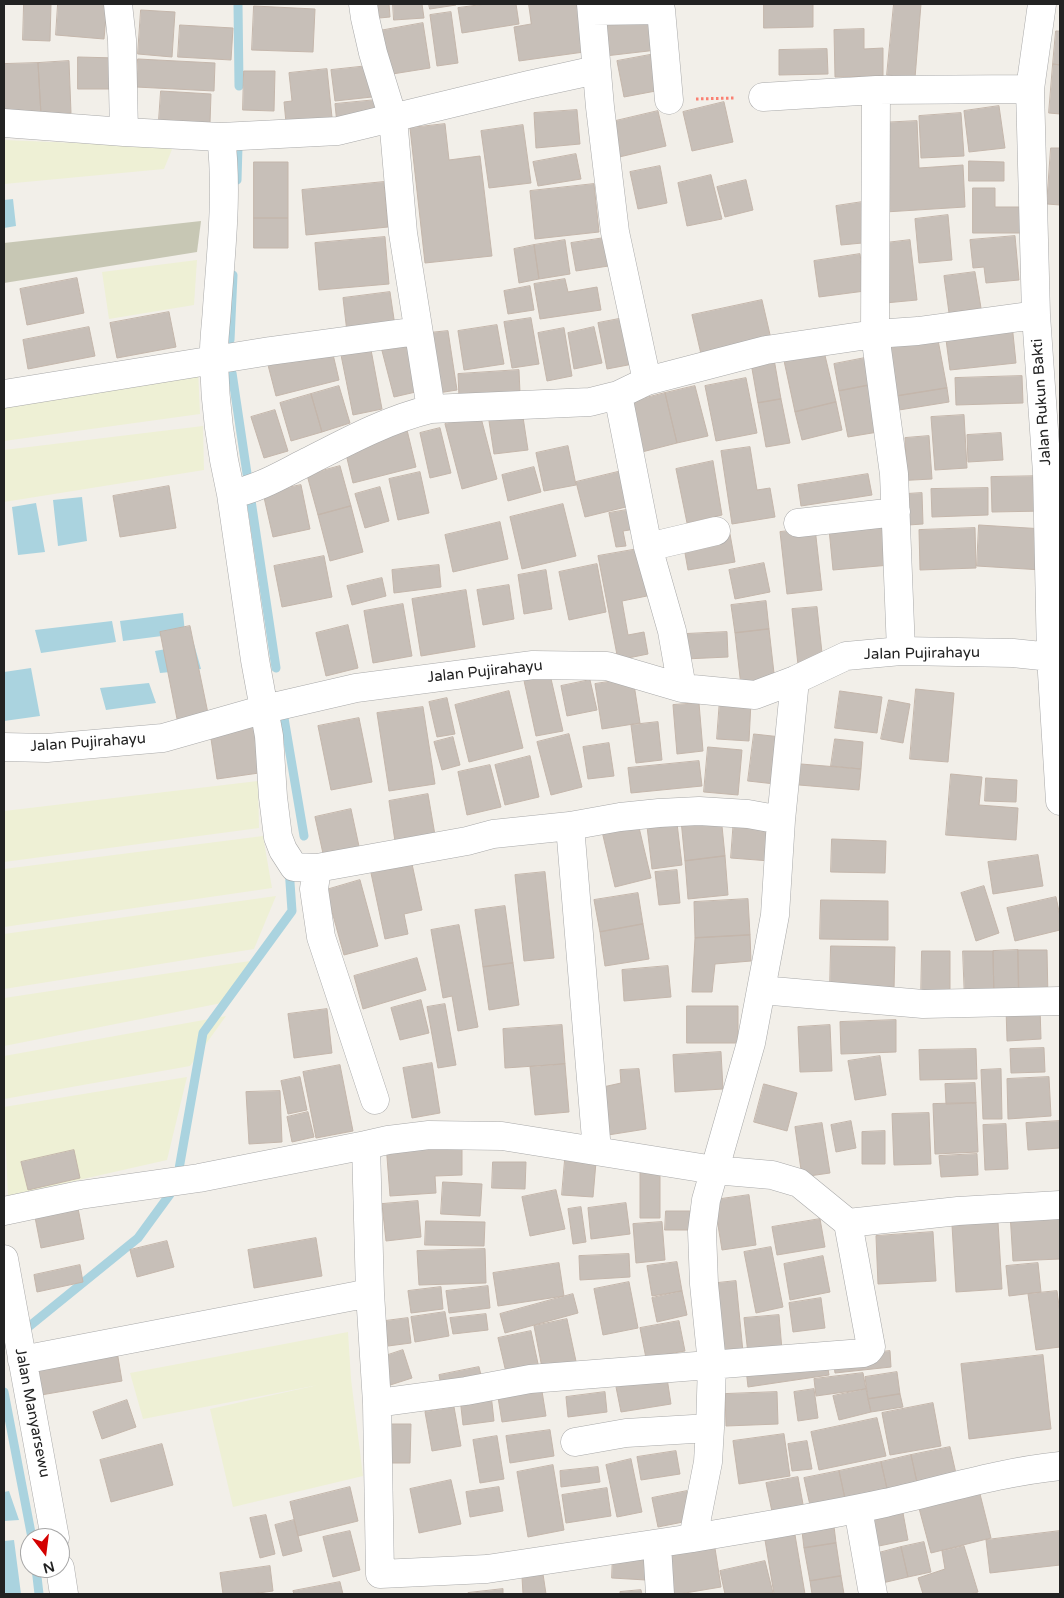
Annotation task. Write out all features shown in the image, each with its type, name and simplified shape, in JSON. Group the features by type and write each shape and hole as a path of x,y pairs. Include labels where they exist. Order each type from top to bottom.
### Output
{"street":[{"path":"118,4 122,40 124,132"},
{"path":"364,4 373,54 393,118 403,233 431,409"},
{"name":"Jalan Rukun Bakti","path":"1042,4 1030,89 1036,316 1053,473 1055,596 1052,656 1060,801"},
{"path":"647,381 615,232 596,70 591,7 661,10 669,100"},
{"path":"4,123 124,132 234,136 338,131 528,84 596,70"},
{"path":"763,97 876,90 1030,89"},
{"path":"876,90 875,334 894,474 901,651"},
{"path":"234,136 225,166 223,231 214,361 219,425 226,472 242,492 255,660 270,736 273,797 278,837 283,850 294,867 317,868 467,841 493,834 570,826 620,817 699,811 748,814 780,820"},
{"path":"242,492 364,433 406,415 431,409 590,402 618,395 647,381 766,350 875,334 918,331 1036,316"},
{"path":"4,394 270,351 418,331"},
{"path":"618,395 648,547 672,631 682,688"},
{"path":"798,523 896,512"},
{"path":"648,547 716,531"},
{"name":"Jalan Pujirahayu","path":"4,746 47,748 163,738 265,709 356,688 533,664 607,666 682,688 755,695 795,680 846,656 901,651 1013,653 1052,656"},
{"path":"693,1538 708,1462 712,1364 704,1284 702,1231 706,1200 751,1043 775,915 780,820 795,680"},
{"path":"570,826 597,1152"},
{"path":"317,868 314,889 321,937 375,1100"},
{"path":"761,990 923,1004 1060,1002"},
{"path":"4,1212 80,1195 164,1184 388,1140 430,1135 502,1136 714,1170 772,1175 799,1183 848,1223 871,1347 864,1353 530,1379 466,1391 377,1403"},
{"path":"366,1145 370,1293 377,1403 380,1584 594,1552 657,1545 858,1509 991,1476 1060,1466"},
{"path":"848,1223 958,1211 1060,1205"},
{"name":"Jalan Manyarsewu","path":"4,1259 54,1528"},
{"path":"22,1360 370,1293"},
{"path":"575,1442 626,1433 710,1428"},
{"path":"858,1509 873,1594"},
{"path":"657,1545 660,1594"},
{"path":"62,1578 64,1594"}],"path":[{"path":"669,100 763,97"}],"shaded area":[{"path":"4,140 173,147 164,169 4,184"},
{"path":"201,221 197,252 4,283 4,243"},
{"path":"197,260 194,305 109,319 102,272"},
{"path":"198,369 200,414 4,441 4,399"},
{"path":"203,426 204,470 4,502 4,450"},
{"path":"258,781 259,828 4,862 4,811"},
{"path":"263,836 272,888 4,927 4,869"},
{"path":"276,896 254,949 4,989 4,934"},
{"path":"250,961 232,1001 4,1046 4,998"},
{"path":"226,1016 190,1066 4,1099 4,1056"},
{"path":"187,1077 167,1160 8,1196 4,1107"},
{"path":"348,1332 351,1379 363,1476 233,1507 210,1409 318,1385 143,1419 130,1373"}],"water":[{"path":"13,199 16,226 4,228 4,200"},
{"path":"82,497 87,541 58,546 53,500"},
{"path":"36,503 45,552 18,555 12,507"},
{"path":"183,613 185,633 123,641 120,621"},
{"path":"112,621 116,642 41,653 35,630"},
{"path":"194,644 201,669 160,673 155,651"},
{"path":"31,668 40,716 4,721 4,672"},
{"path":"149,683 156,703 106,710 100,688"},
{"path":"9,1491 19,1520 4,1521 4,1492"},
{"path":"14,1540 21,1594 4,1594 4,1541"}],"building":[{"path":"24,4 51,4 50,41 23,40"},
{"path":"58,4 107,4 104,39 56,35"},
{"path":"368,4 389,4 390,17 369,19"},
{"path":"393,4 422,4 424,18 394,20"},
{"path":"429,4 456,4 456,5 430,9"},
{"path":"486,4 516,4 519,24 462,33 458,8"},
{"path":"529,4 577,4 584,52 519,61 514,27 531,24"},
{"path":"764,4 813,4 813,27 764,28"},
{"path":"894,4 921,4 915,78 887,75"},
{"path":"254,6 315,9 313,52 252,50"},
{"path":"141,10 175,12 172,57 138,54"},
{"path":"451,12 458,63 437,66 430,15"},
{"path":"654,18 657,50 605,56 601,24"},
{"path":"423,23 430,68 386,75 379,31"},
{"path":"180,25 233,28 231,60 178,57"},
{"path":"864,29 864,49 883,48 883,76 835,77 834,30"},
{"path":"1056,31 1060,31 1060,65 1053,64"},
{"path":"827,49 828,74 779,75 779,50"},
{"path":"655,54 661,90 624,97 617,61"},
{"path":"78,57 117,58 117,89 78,89"},
{"path":"138,59 215,63 214,91 136,87"},
{"path":"69,61 71,113 41,115 38,63"},
{"path":"38,63 41,115 4,116 4,64"},
{"path":"1053,64 1060,65 1060,114 1049,113"},
{"path":"368,66 372,97 335,101 331,70"},
{"path":"327,69 333,127 287,133 284,102 292,101 289,73"},
{"path":"244,71 275,71 274,111 243,110"},
{"path":"161,91 211,94 210,123 159,120"},
{"path":"376,100 378,119 337,124 335,104"},
{"path":"724,102 733,142 692,151 683,112"},
{"path":"999,106 1005,148 969,152 964,111"},
{"path":"577,110 580,144 536,148 534,113"},
{"path":"658,111 666,146 615,158 607,123"},
{"path":"961,113 964,156 921,158 919,116"},
{"path":"917,121 919,168 963,165 965,207 885,212 879,123"},
{"path":"445,124 449,160 480,156 492,256 425,263 410,128"},
{"path":"523,125 531,183 489,188 481,131"},
{"path":"1051,148 1060,148 1060,205 1047,204"},
{"path":"576,154 581,179 538,186 533,162"},
{"path":"969,161 1004,162 1004,181 969,181"},
{"path":"254,162 288,162 288,218 254,218"},
{"path":"660,166 667,203 638,209 630,172"},
{"path":"711,175 722,219 687,226 678,183"},
{"path":"746,180 753,210 725,217 717,187"},
{"path":"384,182 388,227 306,235 302,190"},
{"path":"594,184 599,232 535,239 530,191"},
{"path":"973,188 995,188 995,207 1022,207 1022,233 973,233"},
{"path":"869,201 873,242 841,245 836,206"},
{"path":"948,215 952,260 919,263 915,219"},
{"path":"254,218 288,218 288,248 254,248"},
{"path":"1015,236 1019,280 986,283 984,267 973,268 970,240"},
{"path":"385,237 389,284 319,290 315,243"},
{"path":"611,237 615,265 576,271 571,243"},
{"path":"565,240 570,274 539,279 534,245"},
{"path":"910,240 917,300 885,303 877,244"},
{"path":"534,245 539,279 519,283 514,249"},
{"path":"860,254 865,291 819,297 814,261"},
{"path":"975,272 981,308 949,313 944,276"},
{"path":"77,278 84,313 27,325 20,289"},
{"path":"565,279 568,292 597,287 601,310 540,319 534,284"},
{"path":"530,286 534,310 508,314 504,291"},
{"path":"390,292 395,326 347,332 343,298"},
{"path":"762,300 771,339 701,354 692,315"},
{"path":"169,312 176,347 117,358 110,323"},
{"path":"531,318 539,364 512,368 504,322"},
{"path":"624,318 633,364 607,369 598,323"},
{"path":"1012,324 1016,363 950,370 945,332"},
{"path":"497,325 504,364 464,370 458,331"},
{"path":"89,327 95,356 28,369 23,340"},
{"path":"594,327 602,363 574,369 568,333"},
{"path":"564,328 572,376 547,381 538,333"},
{"path":"448,331 457,390 438,393 429,333"},
{"path":"407,336 420,391 394,397 380,343"},
{"path":"369,339 382,409 353,415 339,345"},
{"path":"938,340 947,388 897,396 888,348"},
{"path":"823,347 836,402 795,412 783,356"},
{"path":"332,350 339,380 276,396 268,365"},
{"path":"870,357 875,384 839,391 834,364"},
{"path":"774,359 781,399 758,403 751,363"},
{"path":"519,370 520,393 459,397 458,374"},
{"path":"1022,376 1023,403 956,405 955,378"},
{"path":"746,378 757,433 716,441 705,386"},
{"path":"875,384 884,431 848,437 839,391"},
{"path":"339,386 350,423 322,432 311,394"},
{"path":"695,386 708,436 677,443 665,393"},
{"path":"947,388 949,402 899,410 897,396"},
{"path":"665,393 677,443 638,453 626,403"},
{"path":"311,394 322,432 291,441 280,403"},
{"path":"781,399 790,443 766,447 758,403"},
{"path":"836,402 842,430 802,440 795,412"},
{"path":"275,410 288,451 264,458 251,417"},
{"path":"480,414 497,479 462,489 445,424"},
{"path":"964,415 967,468 935,470 931,417"},
{"path":"523,417 528,450 494,454 489,421"},
{"path":"440,428 451,473 430,478 420,433"},
{"path":"407,430 416,467 353,483 344,446"},
{"path":"1001,433 1003,460 968,462 967,435"},
{"path":"929,436 932,479 894,481 893,461 906,460 905,438"},
{"path":"568,446 576,485 544,491 536,453"},
{"path":"750,447 757,490 770,488 775,517 732,524 721,451"},
{"path":"713,461 722,515 687,523 676,469"},
{"path":"340,466 351,506 318,515 307,475"},
{"path":"534,467 541,492 508,501 502,475"},
{"path":"626,470 634,505 585,517 576,482"},
{"path":"420,472 429,513 398,520 389,479"},
{"path":"868,474 872,495 801,506 798,485"},
{"path":"1044,476 1045,511 992,512 991,477"},
{"path":"301,485 310,529 273,537 263,493"},
{"path":"169,486 176,528 120,537 113,496"},
{"path":"380,487 389,521 365,528 355,494"},
{"path":"988,488 988,515 932,517 931,489"},
{"path":"922,493 923,524 908,525 906,494"},
{"path":"563,504 576,556 522,569 510,517"},
{"path":"351,506 363,552 330,561 318,515"},
{"path":"638,508 642,528 623,531 626,546 616,547 609,513"},
{"path":"500,522 508,559 453,572 445,535"},
{"path":"886,523 890,565 833,570 829,529"},
{"path":"979,525 1044,529 1042,570 977,566"},
{"path":"815,528 822,590 787,594 780,532"},
{"path":"975,528 976,568 920,570 919,530"},
{"path":"730,534 735,562 688,570 683,542"},
{"path":"638,549 647,596 622,601 628,635 644,632 648,654 618,660 598,556"},
{"path":"324,556 332,597 282,607 274,566"},
{"path":"764,563 770,592 735,599 729,570"},
{"path":"597,564 606,612 569,620 559,572"},
{"path":"439,565 441,587 394,593 392,570"},
{"path":"546,570 552,609 524,614 518,575"},
{"path":"382,578 386,596 352,605 347,586"},
{"path":"509,585 514,619 483,625 477,590"},
{"path":"466,590 475,647 421,656 412,599"},
{"path":"766,601 769,629 735,633 731,605"},
{"path":"403,604 412,656 373,663 364,611"},
{"path":"817,607 823,662 798,665 792,609"},
{"path":"348,625 358,668 326,676 316,633"},
{"path":"190,626 210,723 179,729 160,632"},
{"path":"769,629 775,682 741,686 735,633"},
{"path":"727,632 728,657 685,659 685,634"},
{"path":"549,670 563,731 536,736 523,676"},
{"path":"633,678 640,723 602,729 595,684"},
{"path":"590,680 597,710 567,716 561,686"},
{"path":"916,689 954,693 948,762 910,759"},
{"path":"509,691 523,748 469,762 455,705"},
{"path":"840,691 882,697 877,733 835,728"},
{"path":"447,698 455,734 437,737 429,702"},
{"path":"720,699 751,702 749,741 717,739"},
{"path":"889,700 910,704 903,743 881,739"},
{"path":"699,703 703,751 677,754 673,705"},
{"path":"423,707 435,784 389,791 377,713"},
{"path":"359,718 372,782 331,790 318,726"},
{"path":"658,722 662,760 636,763 631,725"},
{"path":"259,724 266,772 217,779 210,732"},
{"path":"569,734 582,787 551,795 537,742"},
{"path":"754,734 781,737 775,784 748,781"},
{"path":"453,737 460,765 442,770 434,742"},
{"path":"835,739 863,742 861,769 831,766"},
{"path":"609,743 614,776 588,779 583,747"},
{"path":"708,747 742,750 738,795 704,792"},
{"path":"530,756 539,797 505,805 495,765"},
{"path":"699,761 702,786 631,793 628,768"},
{"path":"801,764 861,769 859,790 799,785"},
{"path":"490,765 501,807 467,815 458,772"},
{"path":"951,774 982,777 979,805 1018,808 1016,840 946,835"},
{"path":"986,778 1017,780 1016,802 985,801"},
{"path":"428,794 436,841 396,848 389,801"},
{"path":"351,809 360,851 324,858 315,817"},
{"path":"676,815 682,865 652,869 646,818"},
{"path":"721,816 725,856 685,861 681,820"},
{"path":"734,818 773,821 770,861 731,858"},
{"path":"637,819 651,878 615,887 601,827"},
{"path":"832,839 886,841 885,873 831,872"},
{"path":"1038,855 1043,886 993,894 988,862"},
{"path":"725,856 728,895 688,899 685,861"},
{"path":"412,864 422,910 404,914 408,934 385,939 371,873"},
{"path":"677,870 680,903 659,905 655,872"},
{"path":"545,872 554,958 524,961 515,875"},
{"path":"360,880 378,946 344,955 326,890"},
{"path":"984,886 999,933 976,941 961,893"},
{"path":"638,893 643,924 600,932 594,900"},
{"path":"1056,897 1060,916 1060,930 1015,941 1007,908"},
{"path":"748,899 750,935 695,938 694,902"},
{"path":"821,900 888,901 888,940 820,939"},
{"path":"505,906 513,963 483,967 475,910"},
{"path":"643,924 649,959 605,966 600,932"},
{"path":"459,925 478,1027 458,1031 452,996 443,998 431,930"},
{"path":"750,935 751,961 715,964 712,992 692,992 695,938"},
{"path":"831,946 895,947 894,990 830,989"},
{"path":"1018,950 1019,1000 994,1000 993,951"},
{"path":"1018,950 1047,950 1048,999 1019,1000"},
{"path":"922,951 950,951 950,999 921,1000"},
{"path":"963,951 993,951 994,1000 965,1001"},
{"path":"417,958 426,990 363,1009 354,976"},
{"path":"513,963 519,1005 489,1010 483,967"},
{"path":"668,966 671,997 624,1001 622,970"},
{"path":"421,1000 429,1033 400,1040 391,1008"},
{"path":"445,1004 456,1065 438,1068 427,1007"},
{"path":"687,1006 738,1006 738,1043 687,1043"},
{"path":"1040,1007 1041,1039 1007,1041 1006,1008"},
{"path":"327,1009 332,1053 294,1058 288,1014"},
{"path":"896,1020 896,1052 841,1054 840,1022"},
{"path":"562,1025 565,1064 505,1068 503,1029"},
{"path":"830,1025 832,1071 800,1072 798,1027"},
{"path":"1044,1048 1045,1072 1011,1073 1010,1049"},
{"path":"976,1049 977,1079 920,1080 919,1050"},
{"path":"721,1052 723,1089 675,1092 673,1055"},
{"path":"880,1056 886,1095 855,1100 848,1061"},
{"path":"432,1063 440,1113 412,1118 403,1068"},
{"path":"565,1064 569,1112 535,1115 530,1067"},
{"path":"340,1065 353,1131 316,1138 303,1072"},
{"path":"639,1069 646,1129 608,1135 603,1087 621,1083 620,1070"},
{"path":"1001,1069 1002,1119 983,1119 981,1070"},
{"path":"300,1077 307,1110 288,1114 281,1081"},
{"path":"1049,1077 1051,1116 1008,1119 1007,1079"},
{"path":"975,1083 976,1103 946,1104 945,1084"},
{"path":"764,1084 797,1093 787,1131 754,1122"},
{"path":"280,1091 282,1142 249,1144 246,1092"},
{"path":"976,1103 978,1152 935,1154 933,1104"},
{"path":"308,1112 314,1137 292,1142 287,1117"},
{"path":"929,1113 931,1164 894,1165 892,1114"},
{"path":"851,1121 856,1148 836,1152 831,1125"},
{"path":"1060,1121 1060,1148 1028,1150 1026,1123"},
{"path":"822,1123 830,1173 802,1177 795,1127"},
{"path":"1006,1124 1008,1169 985,1170 983,1125"},
{"path":"885,1131 885,1164 862,1164 862,1132"},
{"path":"462,1140 462,1175 435,1176 436,1193 390,1196 386,1144"},
{"path":"74,1150 80,1178 28,1190 21,1162"},
{"path":"977,1154 978,1175 941,1177 939,1156"},
{"path":"565,1160 596,1162 593,1197 562,1195"},
{"path":"493,1162 526,1162 525,1189 492,1188"},
{"path":"660,1168 660,1218 640,1218 640,1169"},
{"path":"443,1182 482,1184 480,1216 441,1214"},
{"path":"556,1190 565,1229 530,1236 522,1197"},
{"path":"749,1195 756,1245 722,1250 714,1200"},
{"path":"76,1198 84,1239 41,1248 33,1207"},
{"path":"418,1201 421,1237 386,1241 382,1204"},
{"path":"626,1203 630,1234 591,1239 588,1208"},
{"path":"581,1207 586,1242 573,1244 568,1209"},
{"path":"1060,1209 1060,1259 1013,1261 1010,1213"},
{"path":"666,1211 695,1211 695,1230 665,1230"},
{"path":"820,1219 825,1247 777,1255 772,1227"},
{"path":"426,1221 485,1222 484,1246 425,1245"},
{"path":"662,1222 665,1260 636,1263 633,1224"},
{"path":"998,1222 1002,1289 956,1292 952,1225"},
{"path":"933,1232 936,1281 878,1284 876,1236"},
{"path":"316,1238 322,1276 254,1288 248,1250"},
{"path":"167,1241 174,1267 137,1277 130,1250"},
{"path":"771,1247 783,1307 756,1313 744,1252"},
{"path":"485,1249 486,1283 419,1285 417,1251"},
{"path":"629,1254 630,1277 580,1280 579,1256"},
{"path":"823,1256 830,1292 790,1300 784,1264"},
{"path":"677,1262 682,1291 652,1296 647,1266"},
{"path":"559,1263 564,1296 498,1306 493,1273"},
{"path":"1038,1263 1041,1292 1009,1296 1006,1266"},
{"path":"80,1265 83,1282 37,1292 34,1275"},
{"path":"736,1281 743,1352 716,1354 708,1284"},
{"path":"629,1282 638,1328 603,1335 594,1289"},
{"path":"488,1286 490,1308 449,1313 446,1291"},
{"path":"441,1287 443,1309 411,1313 408,1291"},
{"path":"682,1291 687,1315 657,1322 652,1298"},
{"path":"1057,1291 1060,1313 1060,1347 1036,1350 1028,1294"},
{"path":"573,1294 578,1313 505,1333 500,1314"},
{"path":"821,1298 825,1328 793,1332 789,1303"},
{"path":"445,1312 449,1336 415,1342 411,1317"},
{"path":"486,1314 488,1330 453,1334 450,1318"},
{"path":"779,1315 782,1350 748,1354 744,1318"},
{"path":"408,1318 411,1343 388,1346 385,1321"},
{"path":"567,1319 577,1366 543,1373 534,1326"},
{"path":"679,1321 685,1351 646,1358 640,1328"},
{"path":"531,1331 540,1373 508,1381 498,1338"},
{"path":"116,1345 122,1381 41,1395 35,1359"},
{"path":"403,1350 412,1378 384,1387 376,1359"},
{"path":"890,1351 891,1367 835,1373 833,1357"},
{"path":"1043,1355 1051,1429 969,1439 961,1364"},
{"path":"826,1357 829,1375 748,1387 746,1369"},
{"path":"479,1367 483,1383 442,1391 439,1375"},
{"path":"897,1372 900,1394 868,1399 865,1377"},
{"path":"863,1373 866,1389 816,1396 814,1379"},
{"path":"667,1378 671,1404 621,1412 616,1387"},
{"path":"541,1385 546,1416 502,1422 497,1391"},
{"path":"814,1389 818,1418 798,1421 794,1392"},
{"path":"866,1389 871,1412 839,1420 833,1396"},
{"path":"605,1392 607,1412 568,1417 566,1397"},
{"path":"777,1392 778,1424 726,1426 725,1394"},
{"path":"491,1394 494,1421 463,1425 460,1398"},
{"path":"900,1394 903,1407 871,1412 868,1399"},
{"path":"127,1400 136,1427 102,1439 93,1412"},
{"path":"933,1403 941,1446 890,1455 882,1413"},
{"path":"454,1407 461,1446 432,1451 425,1412"},
{"path":"877,1418 886,1456 819,1470 811,1432"},
{"path":"385,1424 411,1424 410,1463 384,1463"},
{"path":"550,1430 554,1456 510,1463 506,1436"},
{"path":"784,1434 790,1476 739,1484 733,1441"},
{"path":"497,1436 504,1479 480,1483 473,1440"},
{"path":"807,1441 812,1469 792,1471 788,1444"},
{"path":"162,1444 173,1485 111,1502 100,1460"},
{"path":"950,1447 957,1478 918,1487 911,1455"},
{"path":"676,1451 680,1474 641,1480 637,1457"},
{"path":"911,1455 918,1487 888,1493 881,1462"},
{"path":"631,1459 642,1512 617,1517 606,1465"},
{"path":"881,1462 888,1493 846,1503 839,1471"},
{"path":"553,1465 564,1530 528,1537 517,1472"},
{"path":"598,1467 600,1482 561,1487 560,1471"},
{"path":"839,1471 846,1503 811,1510 804,1478"},
{"path":"798,1477 805,1515 774,1521 766,1483"},
{"path":"451,1480 461,1524 419,1533 410,1489"},
{"path":"977,1482 991,1538 931,1553 916,1497"},
{"path":"350,1487 358,1521 298,1536 290,1502"},
{"path":"499,1487 503,1511 470,1517 466,1492"},
{"path":"607,1488 611,1516 566,1523 562,1495"},
{"path":"687,1491 693,1520 658,1527 652,1498"},
{"path":"903,1513 908,1540 874,1547 869,1520"},
{"path":"266,1515 275,1554 260,1558 250,1518"},
{"path":"833,1518 836,1543 804,1548 801,1523"},
{"path":"294,1520 302,1551 283,1556 275,1525"},
{"path":"794,1529 805,1594 774,1594 764,1534"},
{"path":"350,1531 360,1570 333,1577 323,1537"},
{"path":"1060,1531 1060,1565 990,1573 986,1540"},
{"path":"714,1542 721,1587 669,1594 661,1551"},
{"path":"924,1542 931,1572 908,1577 901,1547"},
{"path":"836,1543 841,1576 810,1581 804,1548"},
{"path":"964,1546 978,1592 970,1594 923,1594 918,1578 945,1569 942,1551"},
{"path":"901,1547 908,1577 878,1584 871,1555"},
{"path":"613,1554 647,1555 646,1580 612,1578"},
{"path":"765,1561 773,1593 725,1594 720,1571"},
{"path":"270,1566 273,1591 251,1594 223,1594 220,1573"},
{"path":"543,1574 546,1594 523,1594 522,1577"},
{"path":"841,1576 844,1594 812,1594 810,1581"},
{"path":"340,1582 343,1594 294,1594 293,1591"},
{"path":"503,1589 503,1594 468,1594 468,1593"},
{"path":"641,1590 642,1594 620,1594 620,1592"}],"waterway":[{"path":"238,4 239,86"},
{"path":"237,180 238,146"},
{"path":"230,340 233,275"},
{"path":"232,373 276,668"},
{"path":"284,718 304,836"},
{"path":"21,1333 138,1238 176,1186 203,1033 292,911 289,868"},
{"path":"4,1392 30,1528"},
{"path":"37,1578 39,1594"}]}
